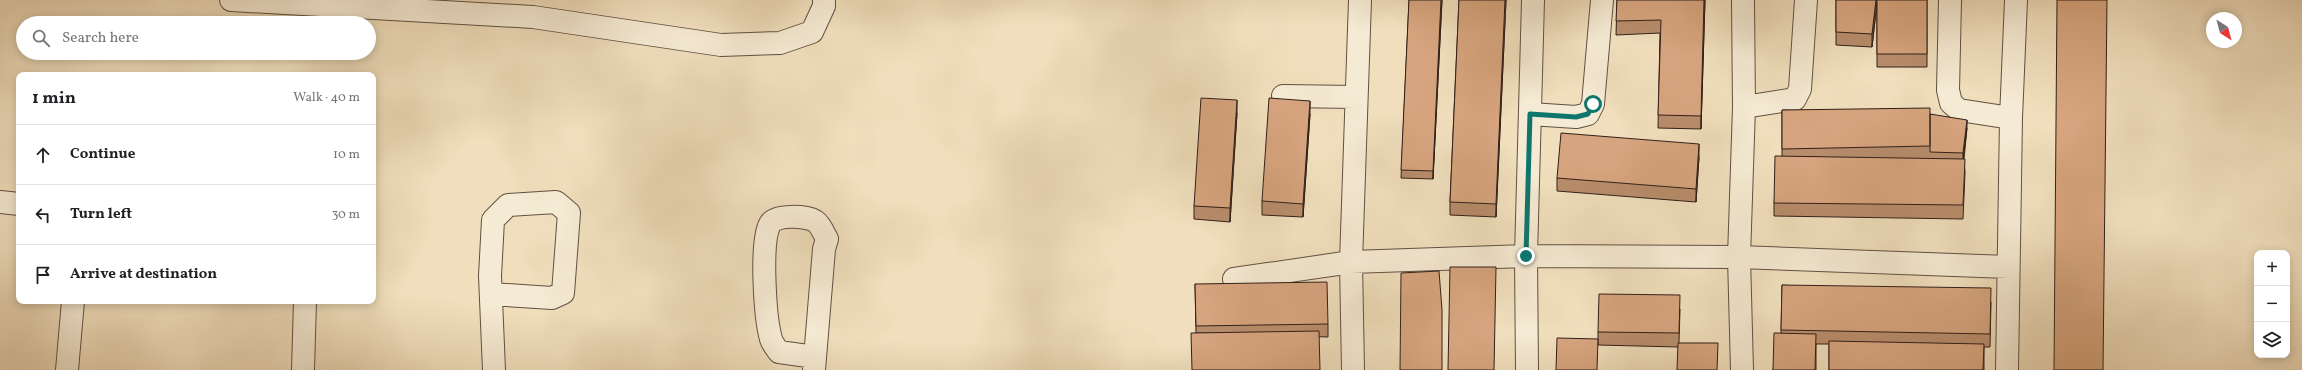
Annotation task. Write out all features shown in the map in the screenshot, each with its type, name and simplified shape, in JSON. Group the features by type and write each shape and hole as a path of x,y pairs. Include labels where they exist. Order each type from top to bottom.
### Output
{"street":[{"path":"231,0 533,17 721,45 780,43 812,32 824,6 824,0"},
{"path":"1353,370 1351,262 1360,0"},
{"path":"1527,370 1526,256 1533,0"},
{"path":"1530,114 1576,117 1588,114 1593,104 1602,0"},
{"path":"1742,370 1739,257 1744,107 1743,0"},
{"path":"1744,107 1795,100 1800,89 1806,0"},
{"path":"1950,0 1948,90 1951,103 1959,110 2011,118"},
{"path":"2007,370 2011,118 2016,0"},
{"path":"1283,96 1356,97"},
{"path":"0,202 16,204"},
{"path":"491,294 552,298 563,293 569,213 556,202 508,205 493,220 491,294 494,370"},
{"path":"803,216 816,222 827,239 824,249 814,364 779,352 771,341 767,318 765,251 770,223 775,218 803,216"},
{"path":"1234,279 1351,262 1526,256 1739,257 2008,267"},
{"path":"67,370 73,304"},
{"path":"303,370 305,304"}],"building":[{"path":"1409,0 1441,0 1433,171 1401,170"},
{"path":"1459,0 1505,0 1496,204 1450,202"},
{"path":"1617,0 1704,0 1701,116 1658,115 1661,20 1616,21"},
{"path":"1836,0 1876,0 1872,34 1836,32"},
{"path":"1877,0 1927,0 1927,54 1877,54"},
{"path":"2057,0 2107,0 2103,370 2054,370"},
{"path":"1201,98 1237,100 1230,208 1194,206"},
{"path":"1269,98 1310,101 1303,204 1262,201"},
{"path":"1930,108 1930,146 1782,149 1782,110"},
{"path":"1930,114 1967,120 1963,153 1930,152"},
{"path":"1561,133 1699,144 1696,189 1557,178"},
{"path":"1775,156 1965,159 1963,205 1774,203"},
{"path":"1450,267 1496,267 1494,370 1448,370"},
{"path":"1439,271 1442,310 1442,370 1400,370 1401,273"},
{"path":"1327,282 1328,324 1196,326 1195,284"},
{"path":"1782,285 1991,288 1990,334 1781,330"},
{"path":"1599,294 1680,295 1679,333 1598,332"},
{"path":"1319,331 1320,370 1192,370 1191,333"},
{"path":"1774,333 1816,334 1815,370 1773,370"},
{"path":"1557,338 1598,339 1597,370 1556,370"},
{"path":"1829,341 1984,344 1983,370 1829,370"},
{"path":"1678,343 1718,343 1717,370 1677,370"}],"route":[{"path":"1526,256 1530,114 1576,117 1588,114 1593,104"}]}
